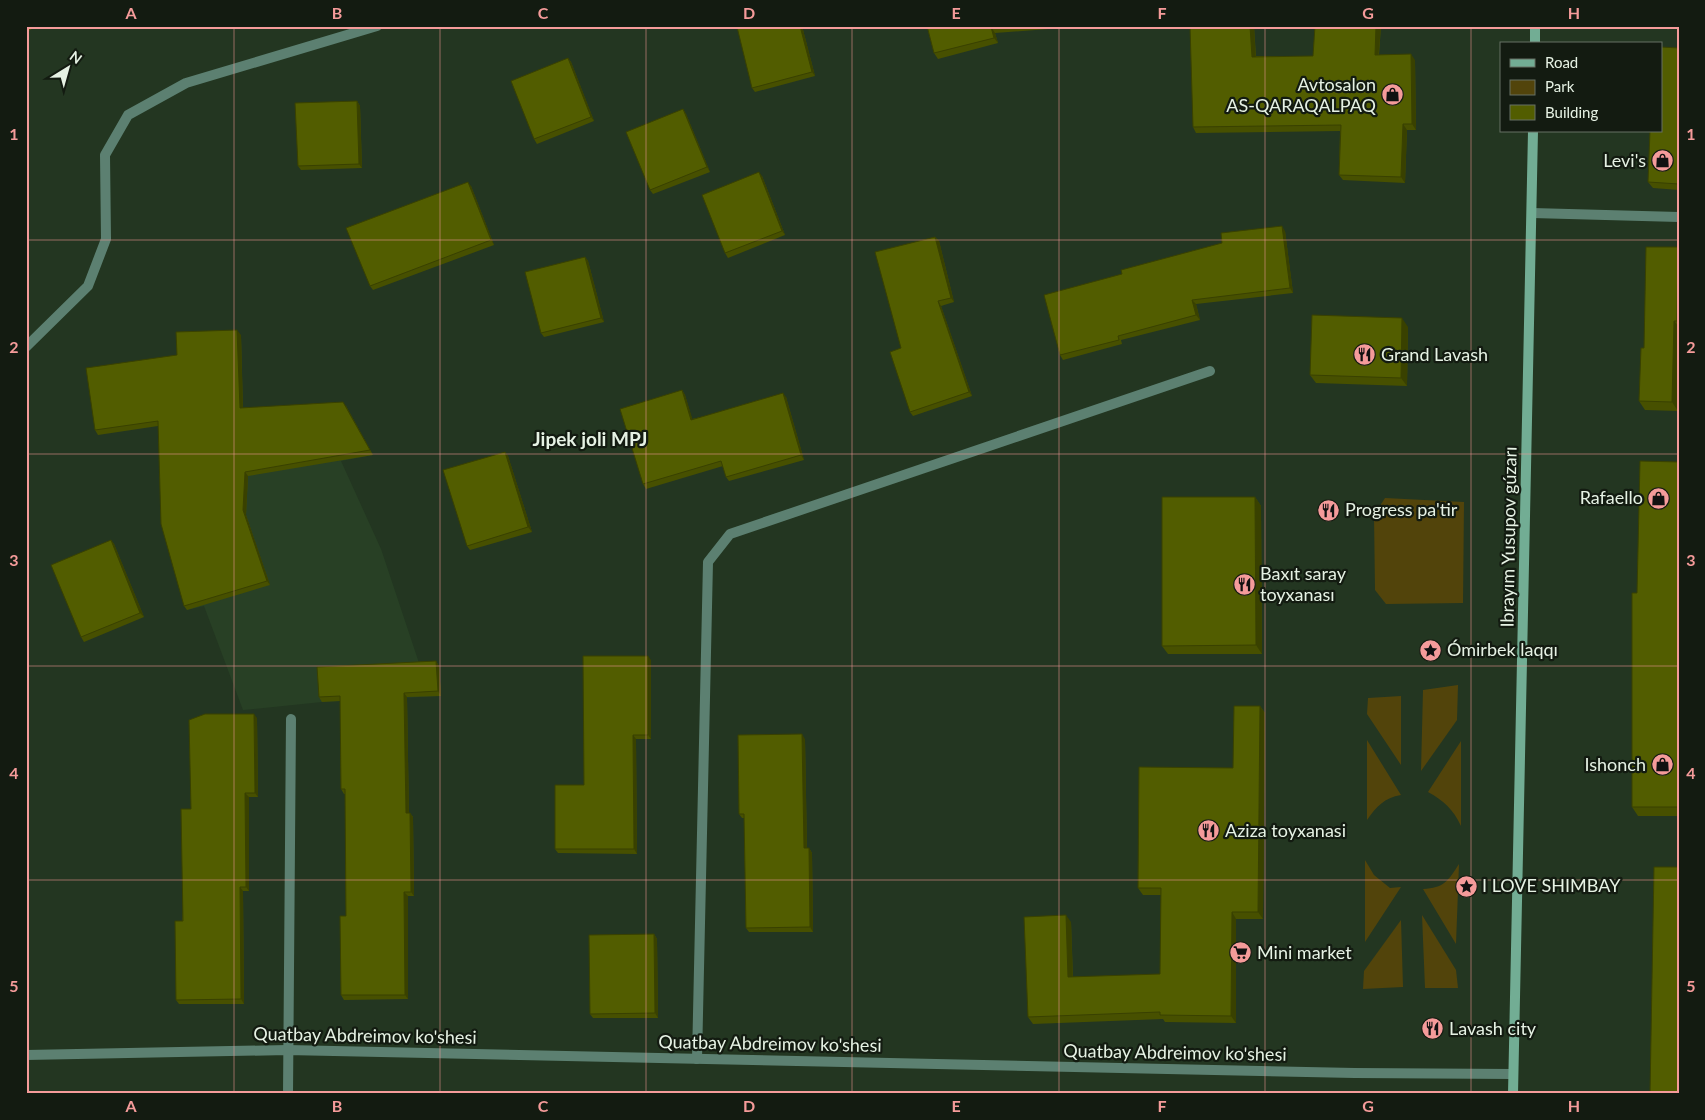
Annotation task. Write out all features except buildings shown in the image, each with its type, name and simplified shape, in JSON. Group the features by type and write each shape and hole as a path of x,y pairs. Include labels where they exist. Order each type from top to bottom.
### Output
{"main road":[{"path":"1535,26 1535,42"},
{"name":"Ibrayım Yusupov gúzarı","path":"1513,1094 1534,132"}],"street":[{"path":"26,347 88,286 106,239 105,155 128,115 186,83 377,26"},
{"path":"1532,213 1679,217"},
{"path":"697,1059 708,562 730,534 1210,371"},
{"path":"288,1094 291,719"},
{"name":"Quatbay Abdreimov ko'shesi","path":"26,1055 288,1050 1356,1073 1513,1074"}],"shaded area":[{"path":"346,406 373,455 341,461 381,549 420,666 439,666 441,696 322,702 243,710 204,606 187,610 164,529 163,417"}],"green space":[{"path":"1385,498 1464,502 1463,603 1386,604 1375,590 1374,515"},
{"path":"1458,685 1457,720 1421,771 1423,690"},
{"path":"1401,696 1401,765 1367,714 1368,698"},
{"path":"1367,740 1401,795 1381,803 1367,820"},
{"path":"1461,741 1461,826 1448,806 1428,792"},
{"path":"1365,860 1374,875 1390,888 1401,887 1365,942"},
{"path":"1459,864 1456,944 1423,889 1441,885 1452,875"},
{"path":"1422,915 1456,970 1458,988 1425,988"},
{"path":"1401,920 1403,987 1363,989 1364,971"}],"place":[{"name":"Avtosalon AS-QARAQALPAQ","path":"1392,95"},
{"name":"Levi's","path":"1662,161"},
{"name":"Grand Lavash","path":"1365,355"},
{"name":"Rafaello","path":"1659,498"},
{"name":"Progress pa'tir","path":"1329,510"},
{"name":"Baxıt saray toyxanası","path":"1244,584"},
{"name":"Ómirbek laqqı","path":"1431,650"},
{"name":"Ishonch","path":"1662,765"},
{"name":"Aziza toyxanasi","path":"1209,831"},
{"name":"I LOVE SHIMBAY","path":"1466,886"},
{"name":"Mini market","path":"1241,953"},
{"name":"Lavash city","path":"1433,1029"}],"district":[{"name":"Jipek joli MPJ","path":"590,439"}]}
